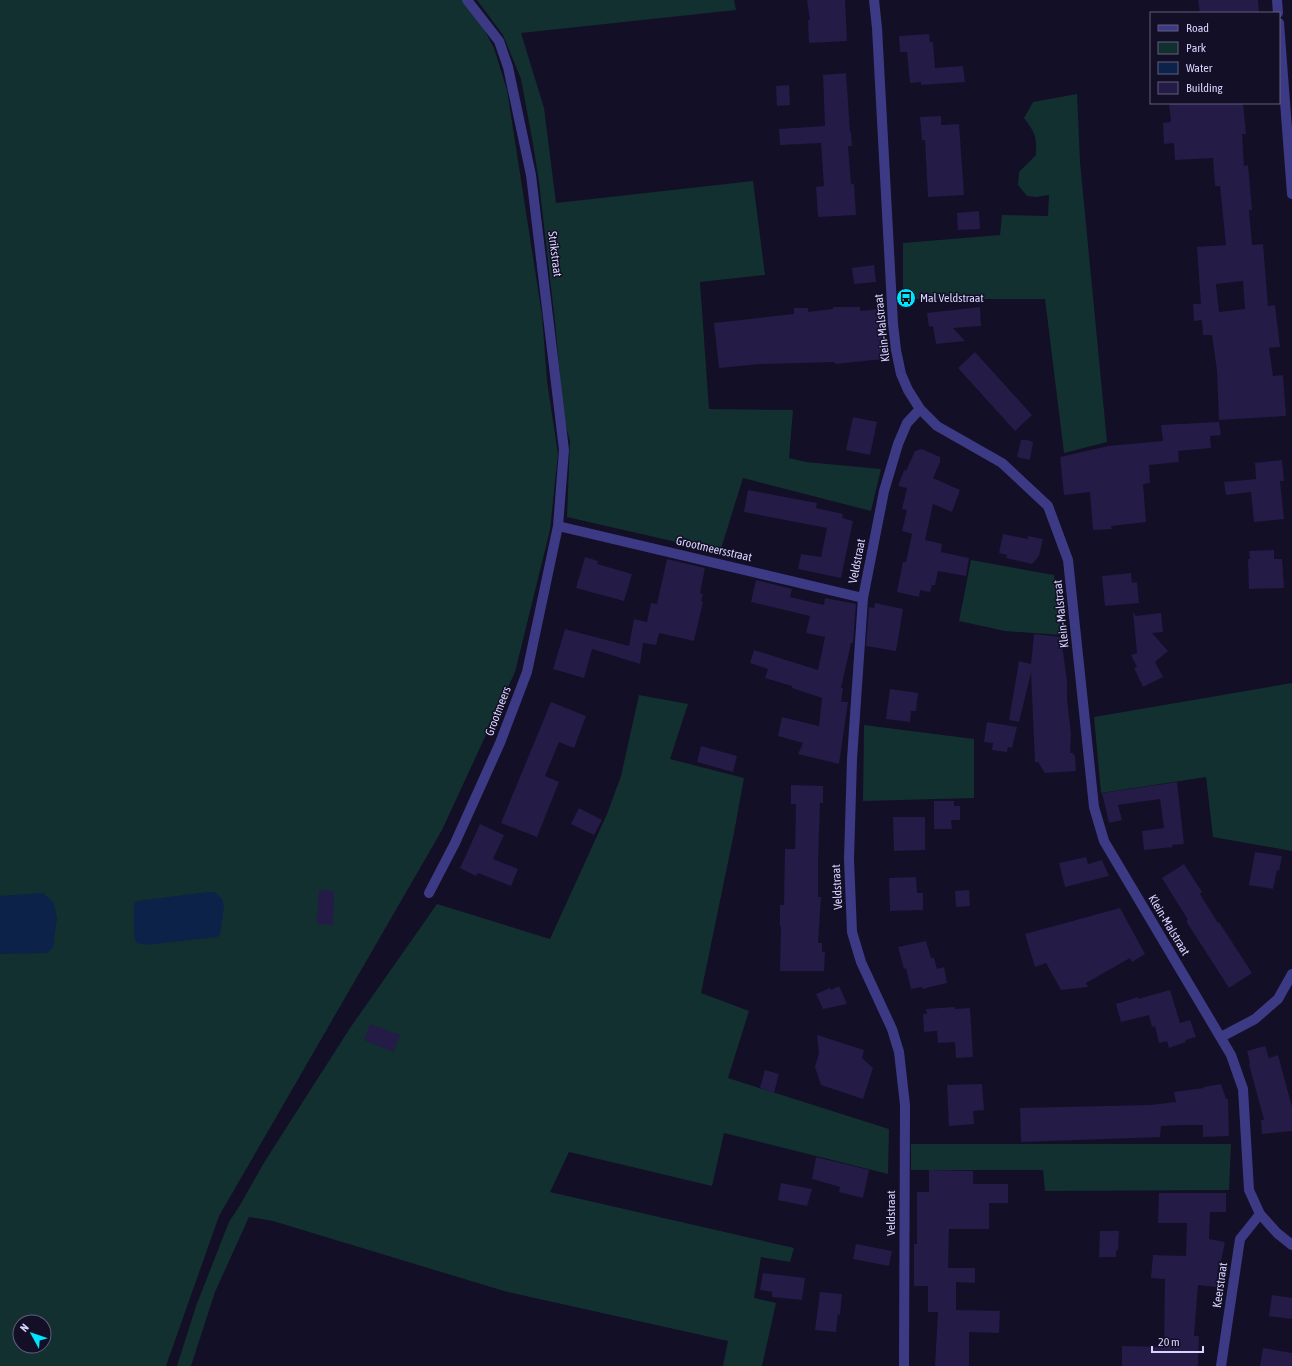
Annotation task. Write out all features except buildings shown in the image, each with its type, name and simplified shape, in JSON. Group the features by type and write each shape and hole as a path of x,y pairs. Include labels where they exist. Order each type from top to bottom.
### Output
{"street":[{"name":"Strikstraat","path":"467,0 499,41 508,67 531,175 564,450 558,526"},
{"name":"Klein-Malstraat","path":"874,0 893,324 901,374 908,390 920,409 937,426 1002,463 1048,506 1068,560 1094,807 1104,841 1232,1055 1243,1089 1249,1190 1260,1214 1277,1233 1292,1245"},
{"path":"1277,0 1278,12"},
{"path":"1280,36 1292,194"},
{"name":"Veldstraat","path":"904,1366 905,1105 899,1052 892,1029 861,962 852,932 849,858 852,759 863,598 886,484 898,444 907,423 920,409"},
{"name":"Grootmeersstraat","path":"558,526 863,598"},
{"name":"Grootmeers","path":"429,893 455,843 500,743 527,672 558,526"},
{"path":"1221,1037 1255,1019 1278,999 1292,974"},
{"name":"Keerstraat","path":"1221,1366 1240,1239 1260,1214"}],"green space":[{"path":"0,0 462,0 479,20 494,48 507,90 542,315 547,381 558,454 550,530 515,672 442,830 219,1216 166,1366 0,1366"},
{"path":"477,0 734,0 736,10 521,33 544,108 556,203 753,181 765,275 700,282 709,409 793,410 789,458 806,462 881,469 871,511 743,478 720,552 567,517 570,441 565,422 562,398 555,322 539,182 533,144 521,79 503,35"},
{"path":"1077,94 1080,162 1107,442 1064,453 1045,299 903,299 903,243 1000,235 1002,215 1048,216 1049,195 1036,197 1027,196 1018,185 1019,172 1036,155 1034,135 1031,127 1024,118 1033,102"},
{"path":"971,560 1054,575 1061,635 1005,631 959,621"},
{"path":"1292,683 1292,851 1213,837 1206,777 1101,793 1094,717"},
{"path":"639,695 688,704 670,759 744,778 701,993 749,1011 728,1078 889,1129 888,1174 724,1133 712,1186 569,1152 550,1192 794,1248 790,1262 761,1257 754,1298 776,1303 762,1366 723,1366 728,1341 504,1291 273,1221 249,1217 215,1292 191,1366 177,1366 196,1306 229,1222 265,1161 350,1028 437,904 550,939 607,814 621,776"},
{"path":"864,725 974,739 974,798 863,801"},
{"path":"911,1144 1231,1144 1229,1190 1045,1191 1043,1170 911,1170"}],"water":[{"path":"215,892 222,899 224,906 220,935 217,937 145,945 137,943 134,937 134,904 136,901"},
{"path":"43,893 54,903 57,918 53,947 48,953 0,954 0,896"}],"place":[{"name":"Mal Veldstraat","path":"906,298"}]}
